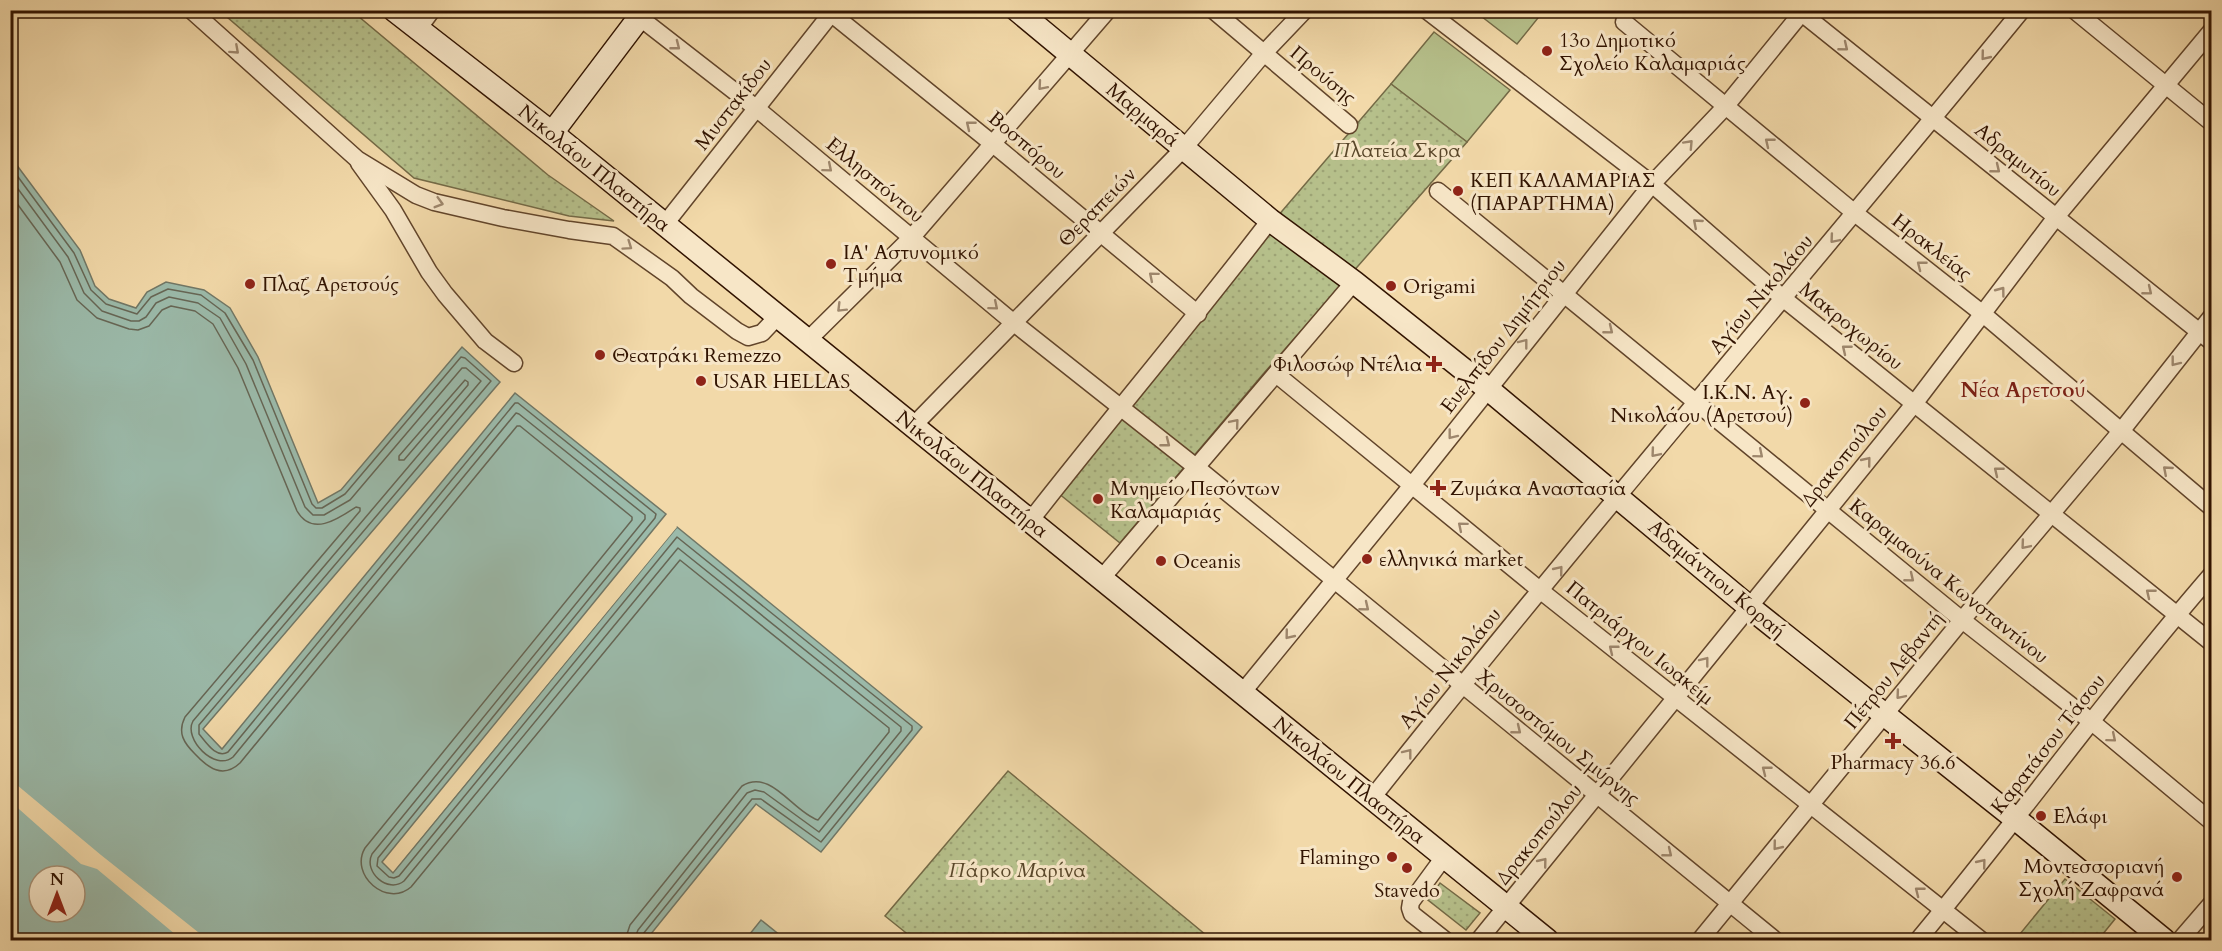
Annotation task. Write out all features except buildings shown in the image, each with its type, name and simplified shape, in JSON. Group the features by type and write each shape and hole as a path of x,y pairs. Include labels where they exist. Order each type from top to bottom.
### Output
{"main road":[{"name":"Νικολάου Πλαστήρα","path":"394,10 665,224 807,342 1547,940"},
{"name":"Μαρμαρά","path":"1017,10 1270,220"},
{"path":"552,134 638,13"},
{"name":"Αδαμάντιου Κοραή","path":"1270,220 1354,282 1488,389 1748,606 2164,940"}],"street":[{"path":"191,10 357,159 416,195 434,202 503,218 613,236 748,337 762,333 778,316"},
{"path":"418,29 432,10"},
{"path":"807,342 912,237 1108,10"},
{"name":"Προύσης","path":"1213,10 1349,125"},
{"name":"Θεραπειών","path":"913,426 1184,148 1264,53 1305,10"},
{"name":"Αγίου Νικολάου","path":"1372,798 1461,685 1856,213 2022,10"},
{"path":"2074,10 2211,123"},
{"name":"Αδραμυτίου","path":"1801,11 2205,337"},
{"name":"Ευελπίδου Δημήτριου","path":"1242,693 1413,484 1652,184 1725,107 1801,11"},
{"name":"Μυστακίδου","path":"665,224 831,12"},
{"name":"Βοσπόρου","path":"831,12 1198,314"},
{"name":"Ελλησπόντου","path":"638,13 1014,323 1120,407"},
{"name":"Μακροχωρίου","path":"1431,15 1652,184 1784,299 2211,643"},
{"name":"Ηρακλείας","path":"1624,22 1725,107 1983,314 2211,508"},
{"name":"Δρακοπούλου","path":"1479,940 1914,404 2056,217 2211,30"},
{"path":"357,159 393,210 429,272 445,294 485,341 514,363"},
{"name":"Καραμαούνα Κωνσταντίνου","path":"1438,191 1962,620 2092,722 2211,822"},
{"path":"393,210 416,195"},
{"path":"1030,521 1120,407 1198,314 1270,220"},
{"path":"1101,579 1354,282"},
{"name":"Πέτρου Λεβαντή","path":"1700,940 1962,620 2122,430 2205,337 2211,316"},
{"name":"Πατριάρχου Ιωακείμ","path":"1276,374 1541,591 1981,940"},
{"name":"Χρυσοστόμου Σμύρνης","path":"1120,407 1775,940"},
{"name":"Καρατάσου Τάσου","path":"1918,940 2211,574"},
{"path":"1444,857 1411,902 1410,908 1412,914 1444,940"},
{"path":"2180,940 2211,903"}],"green space":[{"path":"1480,10 1528,11 1538,18 1517,44 1477,13"},
{"path":"220,11 352,11 548,175 614,221 569,216 414,178"},
{"path":"1434,32 1510,90 1467,142 1391,84"},
{"name":"Πλατεία Σκρα","path":"1391,84 1467,142 1264,373 1120,543 1058,493 1271,224"},
{"name":"Πάρκο Μαρίνα","path":"1008,771 1212,940 915,940 885,916"},
{"path":"2065,879 2115,919 2098,940 2015,940"},
{"path":"1440,883 1480,913 1466,930 1428,900"}],"water":[{"path":"10,156 80,250 95,286 109,299 136,308 147,292 166,282 204,290 230,308 258,357 318,503 341,490 462,347 500,382 203,729 222,749 515,393 666,514 382,862 393,873 677,527 922,727 821,852 756,804 646,940 11,940"},
{"path":"761,920 786,940 745,940"}],"pier":[{"path":"675,525 677,527 393,871 385,863 512,707 386,862 393,869"},
{"path":"11,780 208,940 182,940 97,869 81,864 11,802"}],"place":[{"name":"13ο Δημοτικό Σχολείο Καλαμαριάς","path":"1547,51"},
{"name":"ΚΕΠ ΚΑΛΑΜΑΡΙΑΣ (ΠΑΡΑΡΤΗΜΑ)","path":"1458,191"},
{"name":"ΙΑ' Αστυνομικό Τμήμα","path":"831,264"},
{"name":"Πλαζ Αρετσούς","path":"250,284"},
{"name":"Origami","path":"1391,286"},
{"name":"Θεατράκι Remezzo","path":"600,355"},
{"name":"Φιλοσώφ Ντέλια","path":"1434,364"},
{"name":"USAR HELLAS","path":"701,381"},
{"name":"Ι.Κ.Ν. Αγ. Νικολάου (Αρετσού)","path":"1805,403"},
{"name":"Ζυμάκα Αναστασία","path":"1438,488"},
{"name":"Μνημείο Πεσόντων Καλαμαριάς","path":"1098,499"},
{"name":"ελληνικά market","path":"1367,559"},
{"name":"Oceanis","path":"1161,561"},
{"name":"Pharmacy 36.6","path":"1893,741"},
{"name":"Ελάφι","path":"2041,816"},
{"name":"Flamingo","path":"1392,857"},
{"name":"Stavedo","path":"1407,868"},
{"name":"Μοντεσσοριανή Σχολή Ζαφρανά","path":"2177,877"}],"district":[{"name":"Νέα Αρετσού","path":"2023,390"}]}
